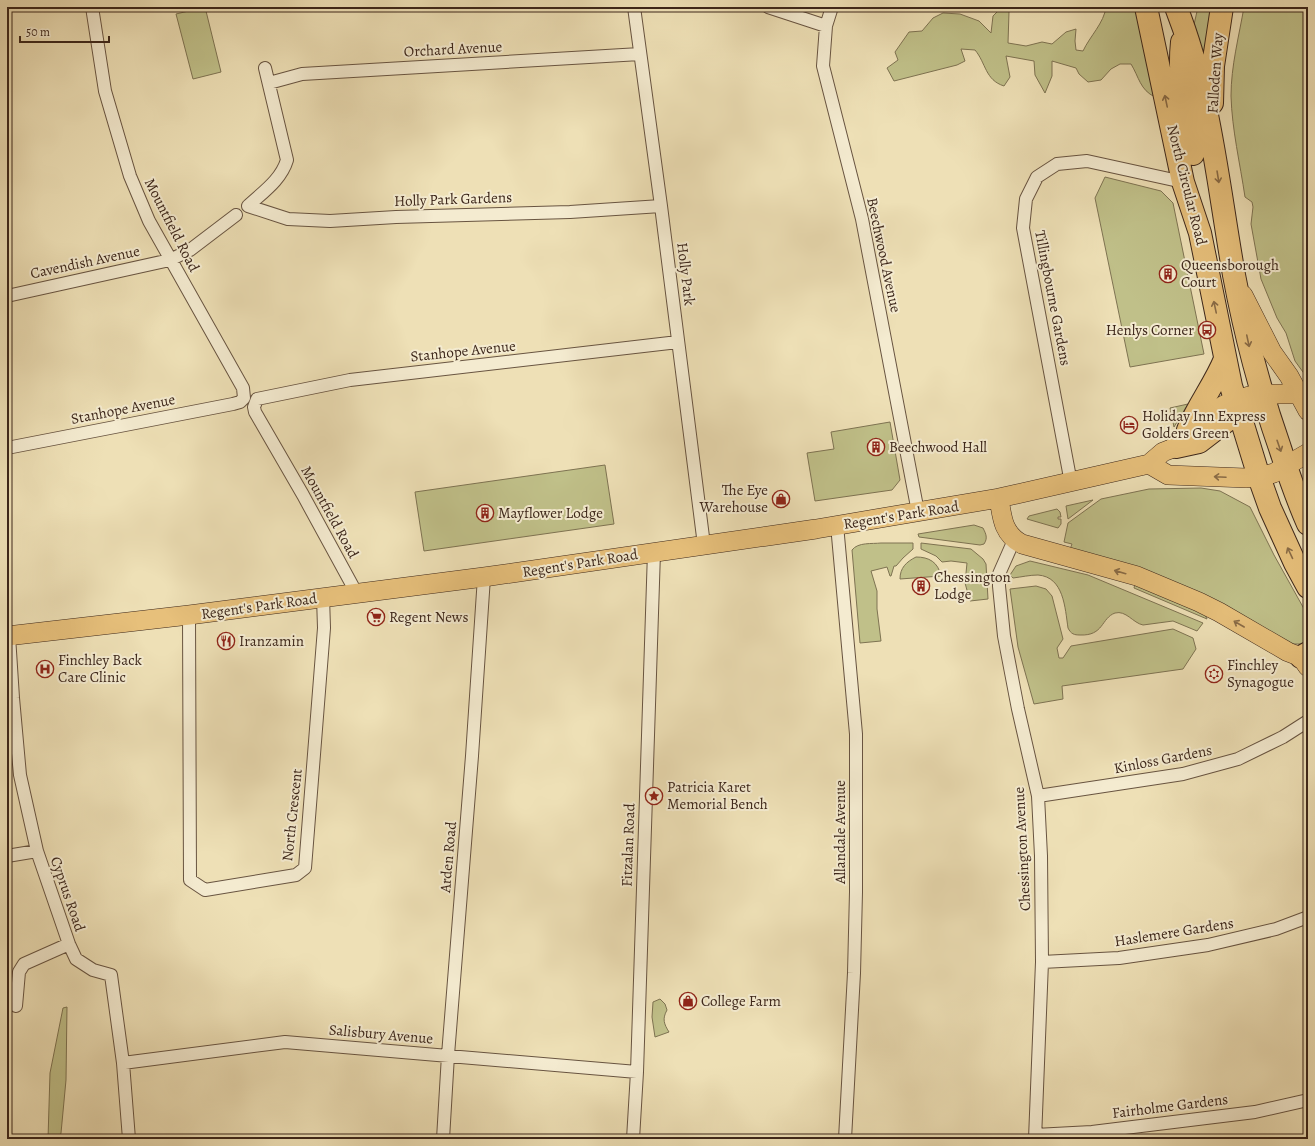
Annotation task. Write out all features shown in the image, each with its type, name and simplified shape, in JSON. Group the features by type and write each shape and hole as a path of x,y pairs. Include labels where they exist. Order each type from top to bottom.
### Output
{"highway":[{"name":"North Circular Road","path":"1146,7 1183,182 1200,233 1226,359 1247,401"},
{"name":"North Circular Road","path":"1176,7 1185,17 1212,138 1234,276 1248,342 1247,401 1259,477 1283,538 1308,587"},
{"name":"Falloden Way","path":"1212,138 1213,66 1222,7"},
{"name":"Falloden Way","path":"1185,17 1180,60 1181,85 1198,184 1200,233"},
{"path":"1226,359 1217,378 1194,415 1182,438 1199,442 1229,420 1247,401 1256,411 1266,416 1272,426 1308,524"}],"main road":[{"path":"1234,276 1272,352 1304,393 1308,411"},
{"path":"1247,401 1304,393"},
{"name":"Regent's Park Road","path":"8,636 189,615 484,577 918,512 999,498 1071,483 1149,464 1182,438"},
{"path":"1149,464 1168,475 1246,478 1259,477 1274,473 1308,453"},
{"path":"999,498 1002,520 1014,540 1022,544 1144,579 1199,602 1288,652 1306,659"}],"street":[{"name":"Mountfield Road","path":"92,7 105,91 130,176 149,221 243,388 244,398"},
{"name":"Holly Park","path":"634,7 704,545"},
{"path":"768,7 826,26"},
{"name":"Beechwood Avenue","path":"832,7 826,26 823,66 862,219 918,512"},
{"name":"Orchard Avenue","path":"269,83 302,74 640,54"},
{"path":"265,68 269,83"},
{"name":"Holly Park Gardens","path":"269,83 287,160 284,169 276,180 248,206 288,219 330,221 396,217 570,212 661,206"},
{"name":"Tillingbourne Gardens","path":"1071,483 1023,228 1026,199 1038,177 1057,164 1087,161 1183,182"},
{"name":"Cavendish Avenue","path":"7,296 170,260 190,250 236,215"},
{"name":"Stanhope Avenue","path":"255,403 257,399 261,397 350,380 678,342"},
{"name":"Stanhope Avenue","path":"7,448 234,404 240,402 244,398"},
{"name":"Mountfield Road","path":"255,403 255,412 307,501 357,594"},
{"name":"Allandale Avenue","path":"837,525 856,734 856,884 854,973 845,1139"},
{"name":"Chessington Avenue","path":"1014,540 999,574 1000,604 1004,636 1038,796 1041,856 1042,962 1035,1137"},
{"name":"Fitzalan Road","path":"633,1139 637,1072 654,552"},
{"name":"Arden Road","path":"443,1139 484,577"},
{"name":"North Crescent","path":"189,615 190,880 205,890 296,875 305,868 324,628 323,597"},
{"name":"Cyprus Road","path":"8,636 20,775 37,851 69,944 76,959 93,970 111,975 123,1063 129,1139"},
{"name":"Kinloss Gardens","path":"1038,796 1183,774 1238,759 1283,737 1308,721"},
{"path":"7,856 37,851"},
{"name":"Haslemere Gardens","path":"1042,962 1119,958 1208,945 1276,929 1308,917"},
{"path":"16,1006 19,972 24,964 69,944"},
{"name":"Salisbury Avenue","path":"123,1063 285,1042 637,1072"},
{"name":"Fairholme Gardens","path":"1035,1137 1092,1132 1255,1112 1308,1100"}],"green space":[{"path":"205,7 221,72 193,79 176,14"},
{"path":"1002,7 1009,12 1008,43 1026,46 1042,42 1052,44 1066,32 1076,29 1076,50 1083,51 1103,19 1106,7 1136,7 1155,97 1146,91 1140,83 1131,64 1120,64 1111,69 1101,80 1088,82 1079,74 1076,68 1052,61 1052,76 1045,93 1035,75 1034,61 1006,56 1010,77 1004,86 993,80 986,71 979,55 975,50 961,49 965,61 957,65 894,81 887,68 898,60 895,52 909,32 922,31 933,18 943,13 960,14 979,21 991,33 993,16"},
{"path":"1198,7 1214,7 1206,72 1193,29"},
{"path":"1244,7 1308,7 1308,379 1295,361 1286,333 1277,318 1261,279 1251,224 1253,207 1252,202 1245,197 1235,134 1231,96 1234,62"},
{"path":"1105,177 1161,191 1173,203 1204,354 1130,367 1095,198"},
{"path":"1188,404 1174,427 1170,408"},
{"path":"890,422 900,480 892,490 815,501 807,453 834,449 831,432"},
{"path":"605,465 614,524 424,551 415,492"},
{"path":"1201,488 1220,491 1250,507 1274,555 1308,616 1308,639 1302,644 1290,644 1070,549 1072,544 1064,542 1068,523 1101,499 1149,489"},
{"path":"1093,500 1068,519 1066,506"},
{"path":"1057,509 1060,512 1061,517 1058,517 1058,519 1061,519 1061,524 1058,528 1027,519 1029,516"},
{"path":"974,525 983,528 986,536 984,544 980,545 919,537 918,534"},
{"path":"881,543 913,543 913,549 896,566 894,566 891,576 887,567 871,571 877,591 877,609 881,641 860,643 852,550 861,545"},
{"path":"921,543 971,549 983,559 986,564 988,599 970,601 965,583 967,563 951,561 942,562 936,556 921,549"},
{"path":"916,557 929,559 932,561 938,567 941,576 900,579 904,566"},
{"path":"1030,561 1088,575 1203,623 1197,631 1173,621 1143,625 1139,624 1123,613 1115,613 1110,615 1094,633 1088,635 1074,634 1070,632 1068,628 1062,595 1053,581 1047,577 1038,575 1013,578 1010,575 1016,566"},
{"path":"1135,584 1204,612 1207,619 1134,588"},
{"path":"1036,586 1046,589 1052,596 1063,639 1057,648 1059,658 1063,658 1071,646 1173,629 1193,638 1196,649 1183,669 1062,686 1063,699 1034,704 1018,647 1010,589"},
{"path":"660,999 665,1004 667,1010 664,1016 664,1021 669,1032 655,1037 652,1017 653,1002"},
{"path":"67,1007 66,1080 61,1133 59,1139 48,1139 50,1073 63,1008"}],"place":[{"name":"Queensborough Court","path":"1168,274"},
{"name":"Henlys Corner","path":"1207,330"},
{"name":"Holiday Inn Express Golders Green","path":"1129,425"},
{"name":"Beechwood Hall","path":"876,447"},
{"name":"The Eye Warehouse","path":"781,499"},
{"name":"Mayflower Lodge","path":"485,513"},
{"name":"Chessington Lodge","path":"921,586"},
{"name":"Regent News","path":"376,617"},
{"name":"Iranzamin","path":"226,641"},
{"name":"Finchley Back Care Clinic","path":"45,669"},
{"name":"Finchley Synagogue","path":"1214,674"},
{"name":"Patricia Karet Memorial Bench","path":"654,796"},
{"name":"College Farm","path":"688,1001"}]}
